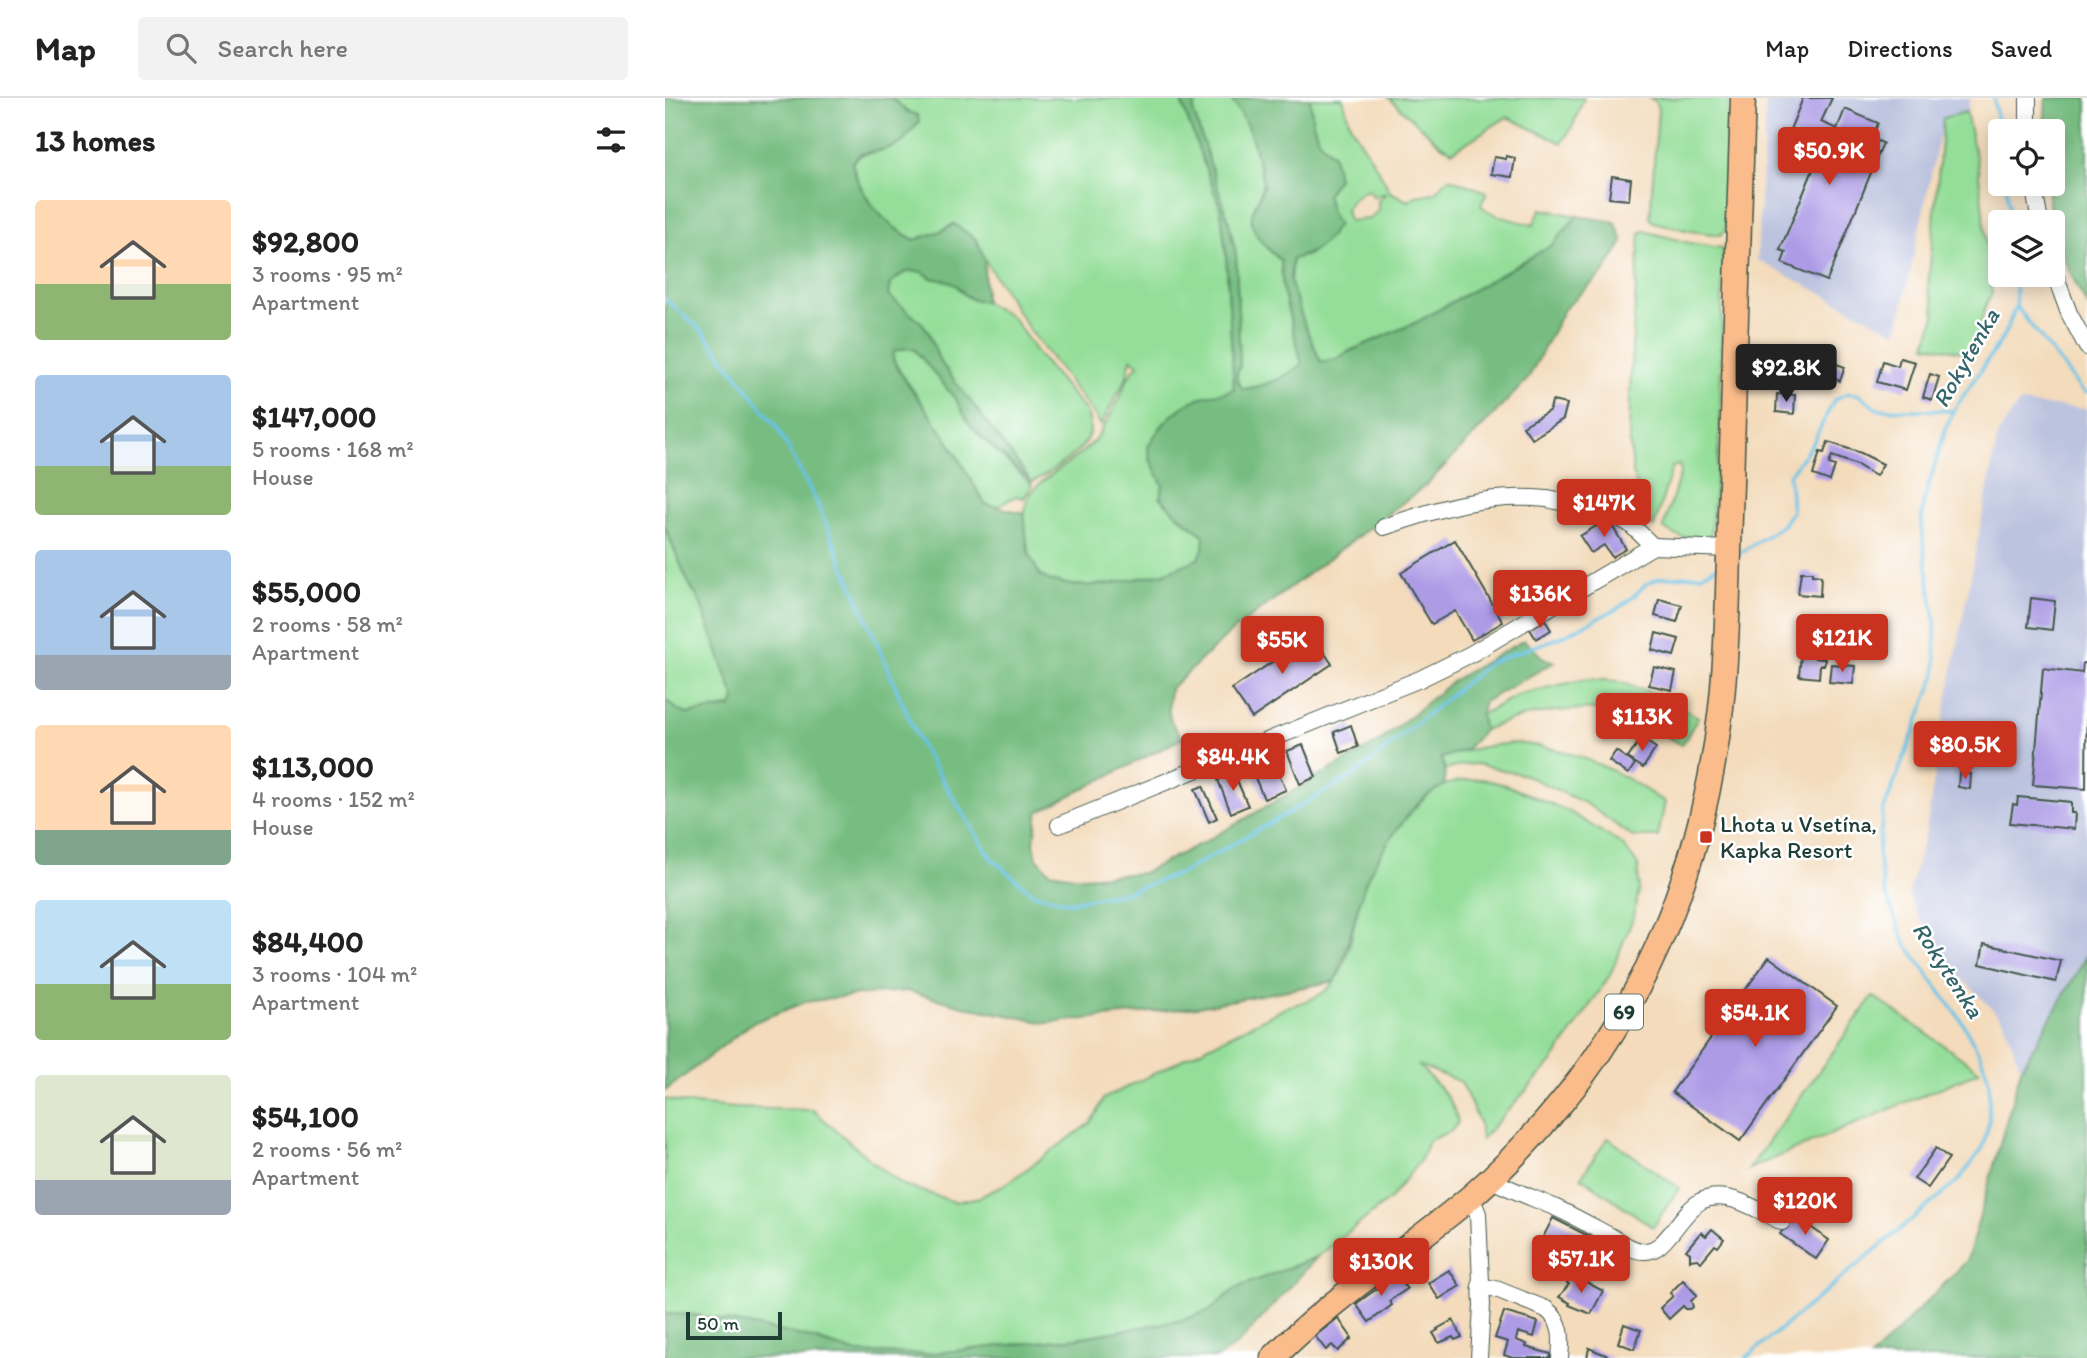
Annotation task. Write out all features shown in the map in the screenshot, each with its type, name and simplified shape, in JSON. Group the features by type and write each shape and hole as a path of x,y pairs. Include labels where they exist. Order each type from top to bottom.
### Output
{"main road":[{"name":"69","path":"1273,1358 1300,1331 1471,1196 1543,1125 1566,1098 1607,1040 1639,986 1670,916 1694,848 1713,761 1724,668 1743,98"}],"street":[{"path":"2028,98 2028,119"},
{"path":"2059,287 2069,313 2087,347"},
{"path":"1384,527 1463,503 1487,499 1550,499 1626,521 1653,546 1728,557"},
{"path":"1059,825 1420,679 1471,654 1653,546"},
{"path":"1490,1179 1573,1216 1641,1251 1656,1248 1663,1243 1694,1206 1709,1198 1732,1199 1782,1222"},
{"path":"1471,1196 1478,1214 1482,1305 1479,1358"},
{"path":"1480,1286 1496,1289 1551,1313 1560,1325 1560,1358"}],"shaded area":[{"path":"1766,98 1970,98 1967,117 1943,119 1897,333 1757,260"},
{"path":"2019,403 2087,409 2087,958 2021,1069 2004,1021 1940,956 1908,896 1926,830 1944,716 1998,434"}],"green space":[{"path":"665,98 892,98 906,111 917,115 919,122 902,143 860,154 852,162 855,174 867,198 883,218 915,240 954,224 977,240 984,259 985,302 971,299 948,281 931,278 923,272 910,271 890,284 888,295 922,323 929,333 939,360 1032,482 981,437 968,422 957,401 915,350 907,348 894,351 893,359 949,442 985,504 1024,513 1028,552 1040,575 1049,580 1076,586 1109,584 1165,573 1198,559 1203,550 1204,536 1160,497 1163,485 1150,459 1148,447 1159,429 1174,413 1192,401 1234,388 1221,210 1180,98 1198,98 1193,111 1228,219 1236,255 1240,366 1237,378 1243,389 1274,381 1302,364 1283,291 1281,261 1261,241 1252,222 1263,182 1248,129 1230,98 1310,98 1318,139 1333,155 1338,178 1326,195 1338,225 1319,247 1292,259 1290,281 1321,362 1336,359 1417,322 1552,245 1577,216 1615,222 1623,242 1605,271 1564,309 1528,379 1426,485 1231,632 1170,689 1169,716 1183,738 1038,812 1034,843 1037,858 1050,872 1081,877 1143,873 1206,841 1379,742 1454,680 1524,640 1543,658 1554,662 1484,702 1480,715 1484,730 1466,750 1441,758 1445,770 1444,785 1424,798 1406,818 1368,877 1335,981 1198,1007 1047,1023 971,1008 907,991 805,1002 752,1023 665,1091 665,699 687,714 732,707 735,699 700,602 687,580 665,527"},
{"path":"892,98 1180,98 1221,210 1234,388 1223,394 1213,394 1150,459 1163,485 1160,497 1204,536 1202,553 1196,560 1164,573 1093,585 1053,582 1037,572 1027,540 1026,502 1040,483 1093,442 1112,412 1129,376 1139,365 1131,359 1126,379 1101,425 1029,329 984,259 977,240 954,224 915,240 883,218 867,198 852,162 863,154 893,145 919,122 917,115 906,111"},
{"path":"1198,98 1230,98 1250,130 1263,182 1252,215 1272,253 1281,260 1283,291 1302,364 1282,378 1250,388 1242,389 1237,378 1240,366 1236,255 1228,219 1193,111"},
{"path":"1310,98 1343,98 1350,124 1390,192 1408,201 1416,196 1434,193 1449,178 1487,192 1481,205 1505,218 1533,225 1541,209 1577,216 1552,245 1417,322 1336,359 1320,362 1290,281 1292,259 1309,255 1333,218 1326,195 1338,178 1333,155 1318,139","holes":["1369,190 1373,197 1386,193 1378,201 1378,211 1369,219 1349,221 1346,210 1355,197"]},
{"path":"1389,98 1584,98 1562,143 1507,117 1453,151 1442,146"},
{"path":"1650,98 1728,98 1725,231 1720,235 1690,231 1653,222 1650,218 1658,110 1656,102"},
{"path":"2046,98 2087,98 2087,305 2065,261 2065,210 2050,210 2048,201 2048,196 2065,196 2065,119 2045,119"},
{"path":"1966,112 1978,166 1988,257 1988,287 1991,287 1992,294 1972,354 1926,345 1935,315 1928,289 1943,118"},
{"path":"1644,231 1689,243 1723,248 1720,432 1711,533 1704,539 1683,537 1663,528 1681,470 1679,465 1672,467 1654,527 1648,523 1644,502 1634,479 1629,435 1631,363 1640,233"},
{"path":"910,271 923,272 931,278 948,281 971,299 985,302 1013,318 1039,356 1086,411 1090,431 1079,450 1032,482 939,360 929,333 888,295 889,284"},
{"path":"907,348 922,356 958,401 968,422 1032,485 1024,498 1016,496 996,507 985,504 949,442 893,359 894,351"},
{"path":"665,527 687,580 700,602 735,699 733,706 687,714 665,699"},
{"path":"1586,679 1617,681 1661,696 1698,717 1682,745 1634,718 1599,710 1538,714 1484,730 1480,715 1520,694"},
{"path":"1514,743 1545,747 1590,761 1619,774 1665,802 1658,837 1633,837 1587,804 1525,775 1477,764 1445,770 1441,758 1477,748"},
{"path":"1482,779 1506,785 1568,811 1623,845 1638,865 1639,890 1633,918 1610,975 1553,1061 1481,1140 1479,1122 1461,1082 1418,1065 1448,1098 1458,1123 1451,1131 1428,1141 1421,1159 1390,1199 1317,1257 1236,1288 1210,1310 1183,1320 1077,1338 926,1354 857,1353 803,1336 696,1315 665,1314 665,1099 734,1108 813,1110 903,1185 955,1202 980,1197 1009,1182 1090,1123 1103,1099 1289,1006 1326,991 1335,981 1345,960 1365,883 1378,857 1399,827 1434,791 1454,782"},
{"path":"2087,955 2087,1358 1871,1358 1967,1261 2021,1069"},
{"path":"1873,996 1980,1071 1749,1169"},
{"path":"1608,1138 1679,1188 1653,1227 1581,1177"},
{"path":"1317,1257 1241,1341 1218,1358 665,1358 665,1314 696,1315 803,1336 857,1353 926,1354 1077,1338 1183,1320 1210,1310 1236,1288"}],"building":[{"path":"1803,98 1832,98 1821,122 1837,129 1845,109 1878,123 1872,139 1883,143 1827,281 1782,263 1786,252 1780,250 1815,165 1821,167 1832,141 1816,134 1813,142 1789,132"},
{"path":"1506,156 1515,158 1512,177 1491,174 1494,157 1506,159"},
{"path":"1612,176 1631,179 1629,200 1609,198"},
{"path":"1900,358 1915,362 1906,390 1877,382 1883,361 1898,366"},
{"path":"1826,360 1845,367 1840,381 1821,374"},
{"path":"1930,374 1939,377 1932,400 1923,397"},
{"path":"1777,394 1795,395 1794,414 1776,412"},
{"path":"1552,401 1567,404 1563,419 1532,439 1523,426 1550,410"},
{"path":"1828,442 1883,464 1876,476 1857,465 1832,456 1829,464 1835,466 1830,481 1813,475 1820,452 1824,453"},
{"path":"1608,519 1626,549 1612,557 1604,545 1591,553 1580,536"},
{"path":"1455,540 1503,622 1472,640 1455,611 1432,624 1401,573"},
{"path":"1801,572 1812,572 1812,575 1821,576 1820,596 1798,594"},
{"path":"2031,598 2055,601 2052,630 2028,627"},
{"path":"1659,599 1682,605 1677,622 1655,616"},
{"path":"1545,620 1551,630 1536,639 1530,629"},
{"path":"1656,633 1679,639 1674,656 1652,650"},
{"path":"1312,635 1332,664 1252,718 1232,689"},
{"path":"1801,653 1816,654 1815,658 1825,659 1824,665 1820,665 1819,678 1799,676"},
{"path":"2083,663 2087,663 2086,789 2033,785 2043,668 2082,673"},
{"path":"1831,664 1855,666 1853,684 1829,682"},
{"path":"1654,667 1676,672 1672,690 1649,685"},
{"path":"1351,725 1358,747 1341,753 1334,732"},
{"path":"1641,738 1656,748 1643,768 1628,758"},
{"path":"1303,745 1316,777 1300,784 1287,751"},
{"path":"1616,751 1635,764 1628,774 1609,761"},
{"path":"1272,757 1286,790 1264,799 1250,766"},
{"path":"1234,773 1248,806 1231,813 1218,780"},
{"path":"1959,773 1971,774 1970,789 1958,787"},
{"path":"1203,786 1217,818 1209,822 1195,789"},
{"path":"2018,797 2071,802 2071,813 2075,813 2074,829 2010,823 2013,804 2017,805"},
{"path":"1984,944 2061,961 2056,982 1980,964"},
{"path":"1769,957 1837,1006 1740,1141 1672,1092"},
{"path":"1936,1148 1949,1158 1928,1188 1914,1179"},
{"path":"1796,1214 1829,1240 1816,1259 1780,1234"},
{"path":"1553,1218 1598,1241 1589,1257 1556,1238 1552,1246 1541,1241"},
{"path":"1712,1229 1724,1239 1718,1247 1715,1245 1701,1262 1697,1259 1690,1260 1690,1253 1686,1250 1701,1232 1706,1236"},
{"path":"1449,1270 1460,1286 1439,1299 1428,1283"},
{"path":"1571,1274 1603,1291 1591,1314 1569,1305 1570,1303 1559,1297 1569,1284 1567,1283"},
{"path":"1396,1275 1407,1289 1389,1301 1392,1305 1369,1322 1356,1304"},
{"path":"1683,1280 1697,1295 1691,1301 1693,1307 1686,1309 1683,1306 1669,1319 1660,1308 1673,1296 1670,1293"},
{"path":"1504,1312 1538,1322 1534,1337 1518,1332 1516,1340 1527,1344 1526,1347 1551,1354 1550,1358 1513,1358 1504,1355 1508,1342 1495,1338"},
{"path":"1338,1318 1352,1338 1338,1351 1332,1345 1326,1350 1315,1336"},
{"path":"1453,1320 1462,1337 1455,1340 1453,1337 1439,1343 1433,1333"},
{"path":"1624,1324 1641,1330 1634,1349 1618,1343"},
{"path":"1589,1348 1613,1358 1587,1358"}],"waterway":[{"name":"Rokytenka","path":"1994,98 1997,119"},
{"name":"Rokytenka","path":"2008,196 2009,210"},
{"name":"Rokytenka","path":"1746,1358 1959,1180 1982,1149 1989,1123 1989,1080 1981,1057 1961,1020 1905,943 1884,890 1878,853 1883,812 1936,674 1935,620 1921,528 1923,504 1953,411 2004,336 2016,306 2015,287"},
{"path":"665,299 703,332 777,427 816,501 921,746 991,858 1032,893 1068,902 1123,893 1182,873 1356,774 1490,662 1561,637 1620,607 1646,584 1660,578 1701,575 1719,566"},
{"path":"2016,306 2082,391 2087,393"},
{"path":"1737,555 1783,525 1792,511 1789,475 1813,443 1834,400 1848,393 1860,395 1877,409 1953,411"}],"place":[{"name":"Lhota u Vsetína, Kapka Resort","path":"1706,837"}]}
